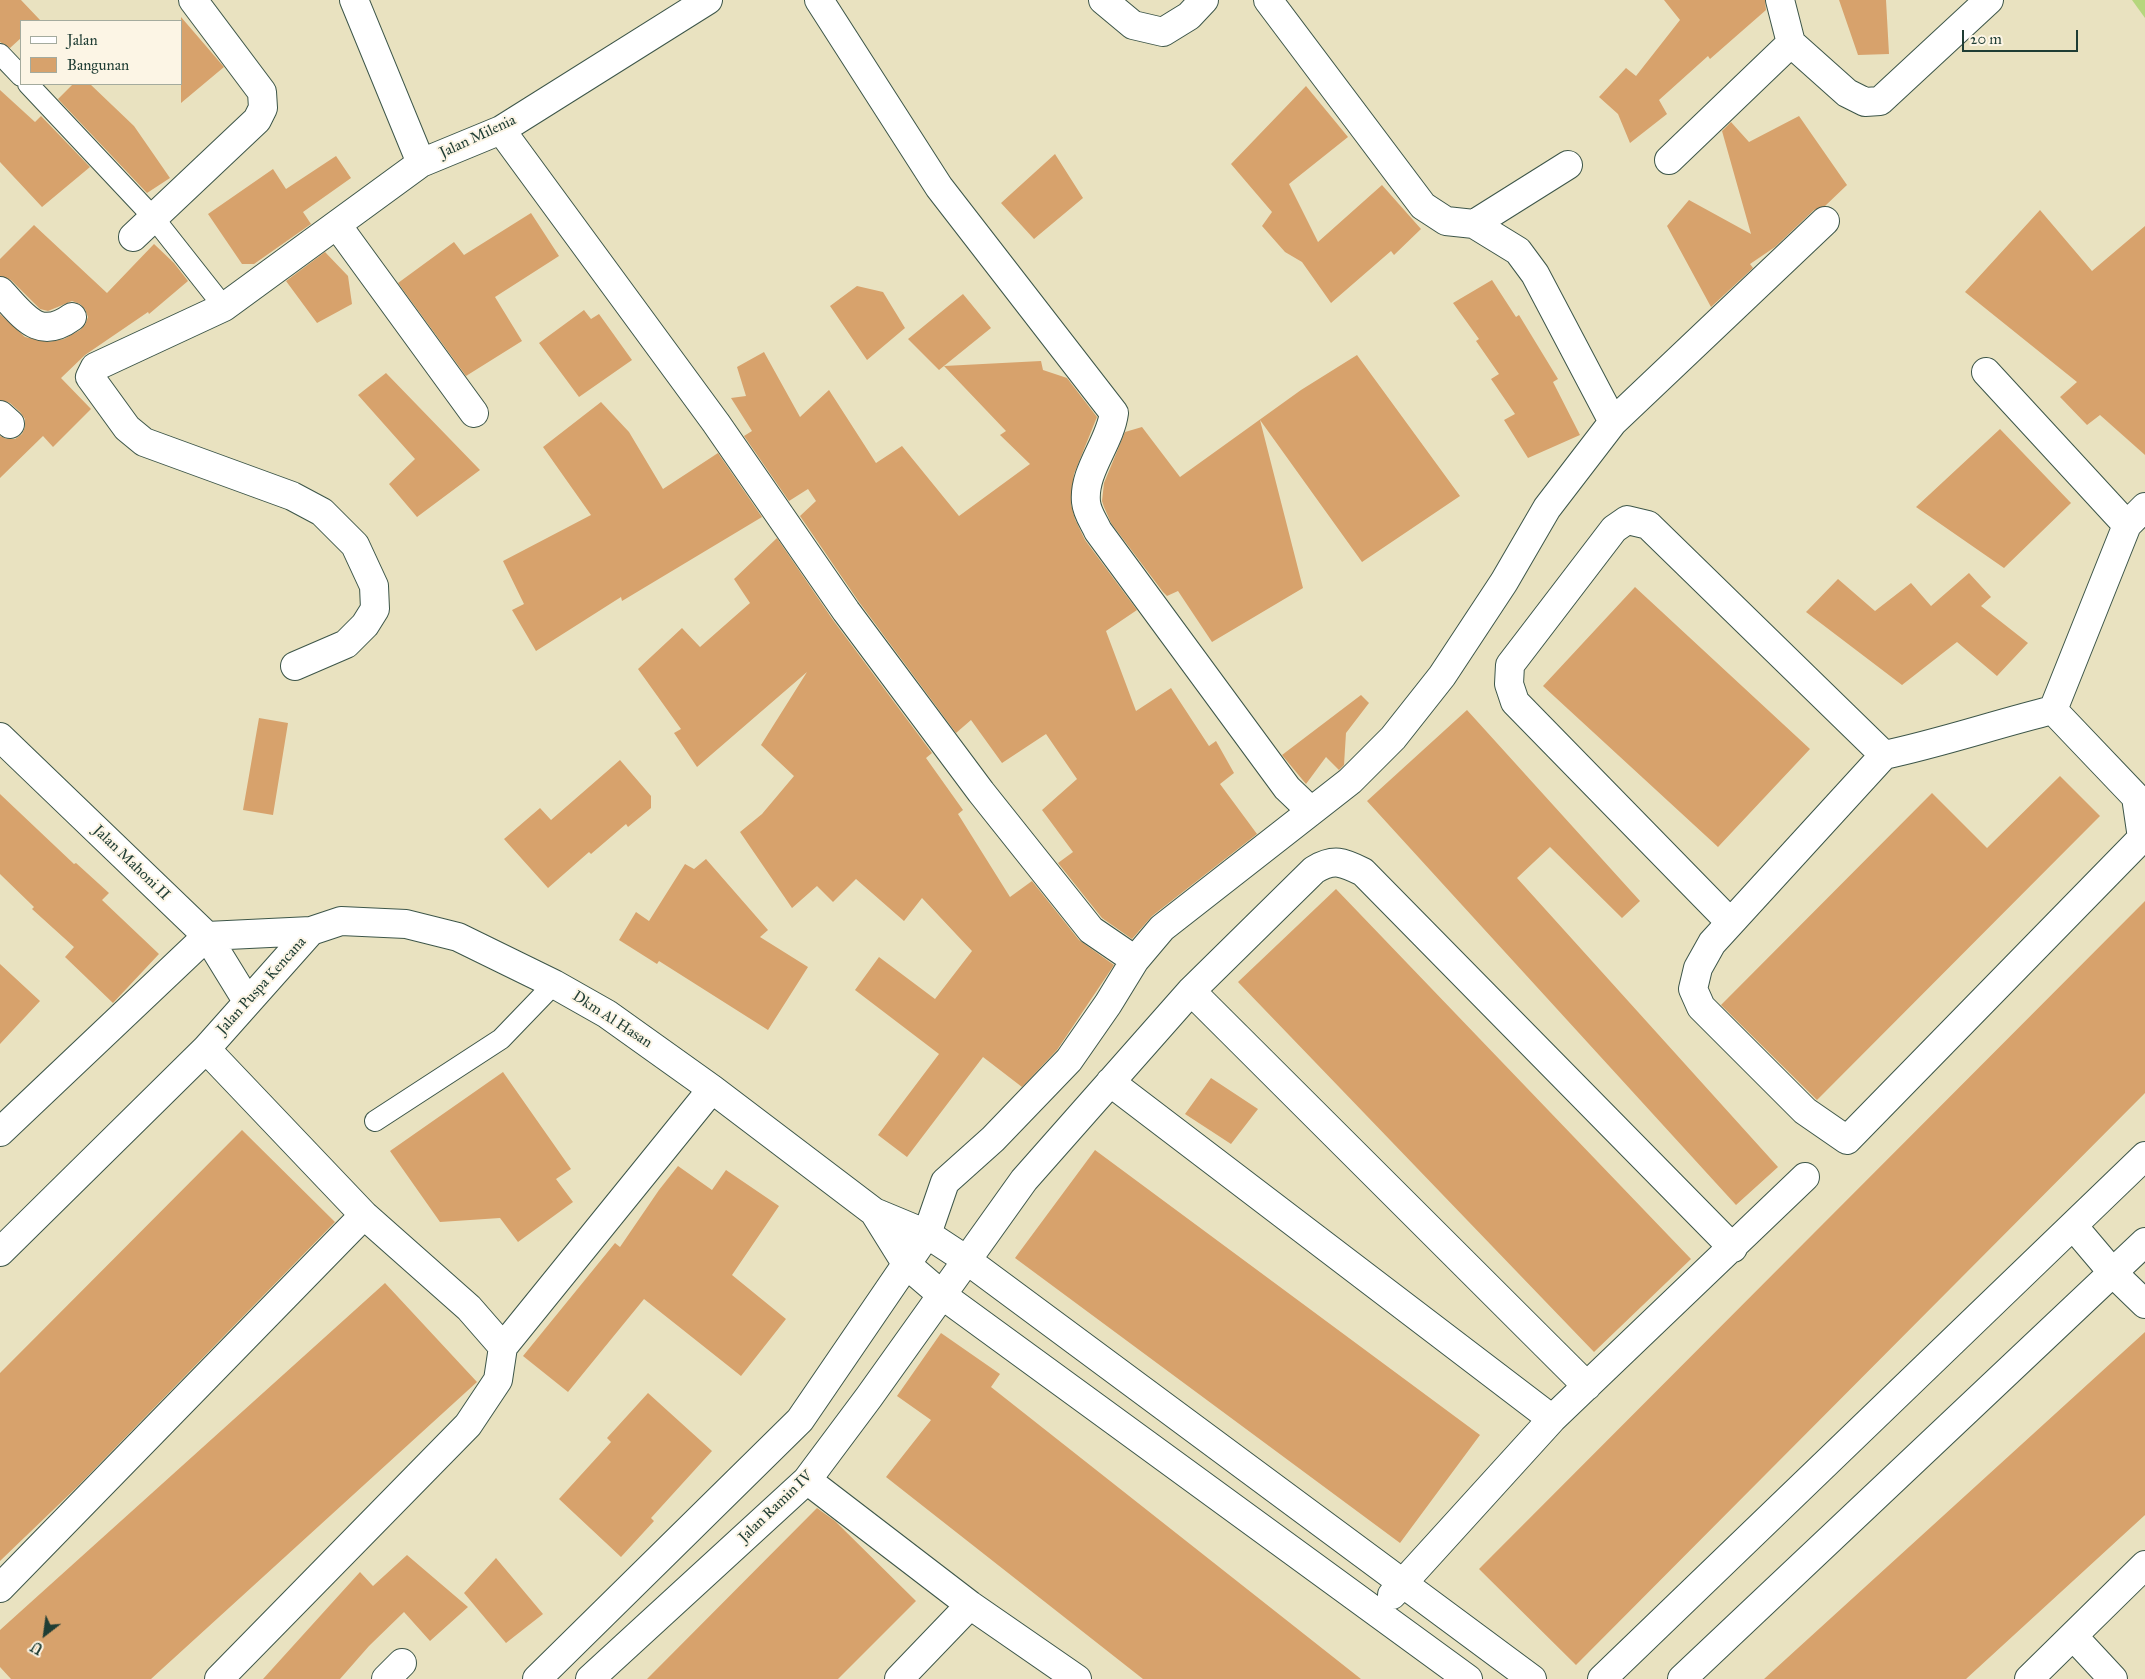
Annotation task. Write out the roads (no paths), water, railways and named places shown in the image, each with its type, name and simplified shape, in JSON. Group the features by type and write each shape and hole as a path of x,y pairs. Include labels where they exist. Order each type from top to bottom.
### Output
{"street":[{"path":"133,237 257,120 263,108 262,92 193,0"},
{"name":"Jalan Milenia","path":"354,0 422,163 501,130 708,0"},
{"path":"819,0 939,187 1114,413 1113,424 1088,483 1086,502 1098,531 1287,788 1311,811"},
{"path":"1103,0 1133,25 1163,32 1189,16 1204,0"},
{"path":"1268,0 1423,206 1446,220 1474,224 1518,250 1535,274 1613,422"},
{"path":"1780,0 1791,43 1847,93 1864,102 1880,101 1989,0"},
{"path":"1670,160 1791,43"},
{"path":"501,130 716,422 846,611 981,792 1091,930 1135,960"},
{"path":"295,666 346,644 365,625 375,609 374,586 355,545 322,512 292,496 144,442 126,428 90,377 95,367 224,307 422,163"},
{"path":"1474,224 1568,165"},
{"path":"537,1679 800,1420 928,1234 945,1182 993,1139 1069,1060 1108,1004 1135,960 1162,928 1350,781 1387,744 1442,676 1504,582 1547,508 1613,422 1825,221"},
{"path":"337,225 474,413"},
{"path":"0,291 24,316 44,328 55,328 72,317"},
{"path":"1986,372 2136,516 2053,710"},
{"path":"1730,922 1515,702 1509,684 1510,665 1614,529 1627,520 1648,525 1884,755"},
{"path":"2053,710 2140,798 2144,837 1847,1140 1805,1111 1701,1007 1694,989 1698,968 1712,943 1730,922 1884,755 1941,743 1989,726 2053,710"},
{"name":"Jalan Mahoni II","path":"0,736 206,936 247,1001"},
{"name":"Jalan Ramin IV","path":"590,1679 807,1480 870,1397 1024,1180 1191,991 1314,870 1327,862 1344,862 1363,872 1733,1248"},
{"name":"Dkm Al Hasan","path":"311,931 341,920 406,924 458,937 554,984 607,1014 712,1088 874,1212"},
{"name":"Jalan Puspa Kencana","path":"206,936 311,931"},
{"name":"Jalan Puspa Kencana","path":"0,1252 206,1048 311,931"},
{"path":"0,1132 206,936"},
{"path":"1191,991 1587,1386"},
{"path":"206,1048 364,1215 469,1308 503,1347"},
{"path":"1110,1082 1552,1419"},
{"path":"218,1679 468,1424 488,1398 498,1380 503,1347 712,1088"},
{"path":"1602,1679 2074,1227 2145,1156"},
{"path":"1377,1610 1404,1583 1552,1419 1733,1248 1805,1177"},
{"path":"874,1212 928,1234 968,1261 1532,1679"},
{"path":"874,1212 907,1265 942,1295 1377,1610 1468,1679"},
{"path":"0,1588 364,1215"},
{"path":"2074,1227 2114,1274 2145,1304"},
{"path":"1682,1679 2114,1274 2145,1242"},
{"path":"807,1480 970,1605 1077,1679"},
{"path":"2029,1679 2145,1566"},
{"path":"899,1679 970,1605"},
{"path":"2072,1636 2113,1679"}],"lane":[{"path":"0,54 20,75"},
{"path":"29,85 153,217 224,307"},
{"path":"375,1121 502,1039 554,984"}]}
